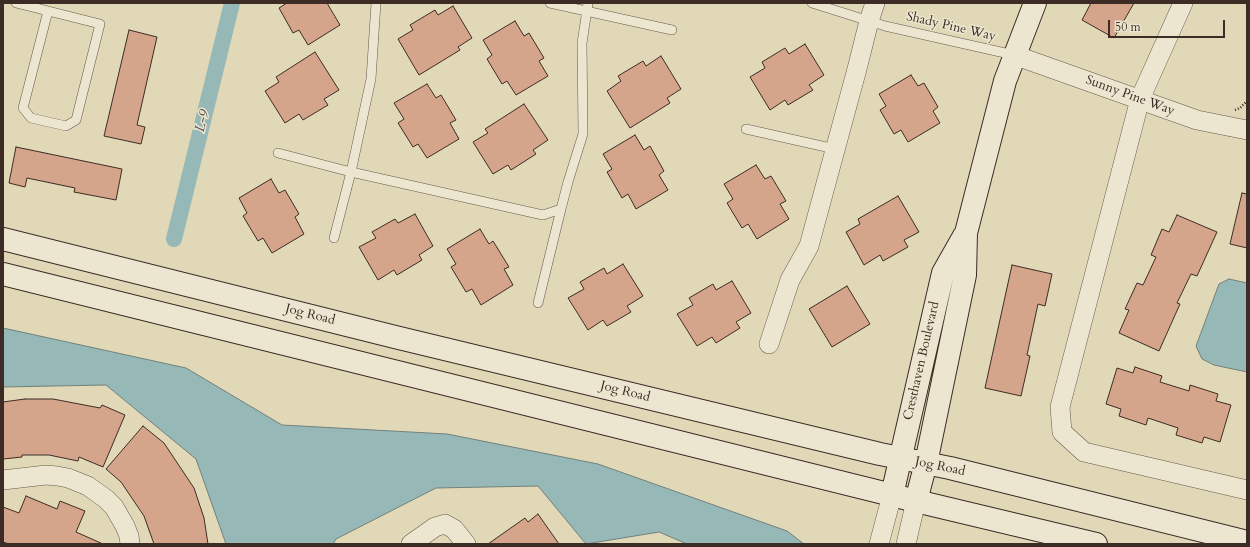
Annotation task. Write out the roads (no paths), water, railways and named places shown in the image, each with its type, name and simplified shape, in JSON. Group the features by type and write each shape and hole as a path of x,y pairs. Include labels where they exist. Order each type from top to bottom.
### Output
{"main road":[{"name":"Cresthaven Boulevard","path":"916,501 926,463 965,275 966,233 1005,81 1035,3"},
{"name":"Cresthaven Boulevard","path":"892,495 943,273 966,233"},
{"name":"Jog Road","path":"3,239 395,336 926,463 1247,542"},
{"path":"3,274 916,501 1096,544"},
{"path":"387,370 395,336"}],"street":[{"path":"1183,3 1140,99 1060,407 1062,432 1084,452 1247,490"},
{"path":"769,344 790,280 809,246 872,12"},
{"name":"Sunny Pine Way","path":"1014,55 1197,120 1247,130"},
{"path":"3,480 46,475 78,481 88,486 114,507 125,526 130,544"},
{"path":"879,544 892,495"},
{"path":"906,544 916,501"},
{"path":"411,544 436,527 445,524 454,529 466,544"}],"lane":[{"path":"16,3 48,11 100,24 76,120 66,126 31,118 23,108 48,11"},
{"path":"334,238 351,172 371,79 376,3"},
{"path":"550,3 587,7 672,30"},
{"name":"Shady Pine Way","path":"812,3 872,12 885,26 1014,55"},
{"path":"538,303 568,182 582,134 582,43 587,7"},
{"path":"746,129 835,149"},
{"path":"278,152 351,172 543,215 561,209"}],"water":[{"path":"1229,279 1247,283 1247,372 1214,365 1202,359 1196,346 1219,284"},
{"path":"3,328 186,368 282,425 447,434 598,464 787,531 804,544 687,544 659,532 586,544 538,486 436,488 336,539 333,544 226,544 196,459 106,385 3,387"}],"waterway":[{"name":"L-9","path":"174,239 232,3"}]}
